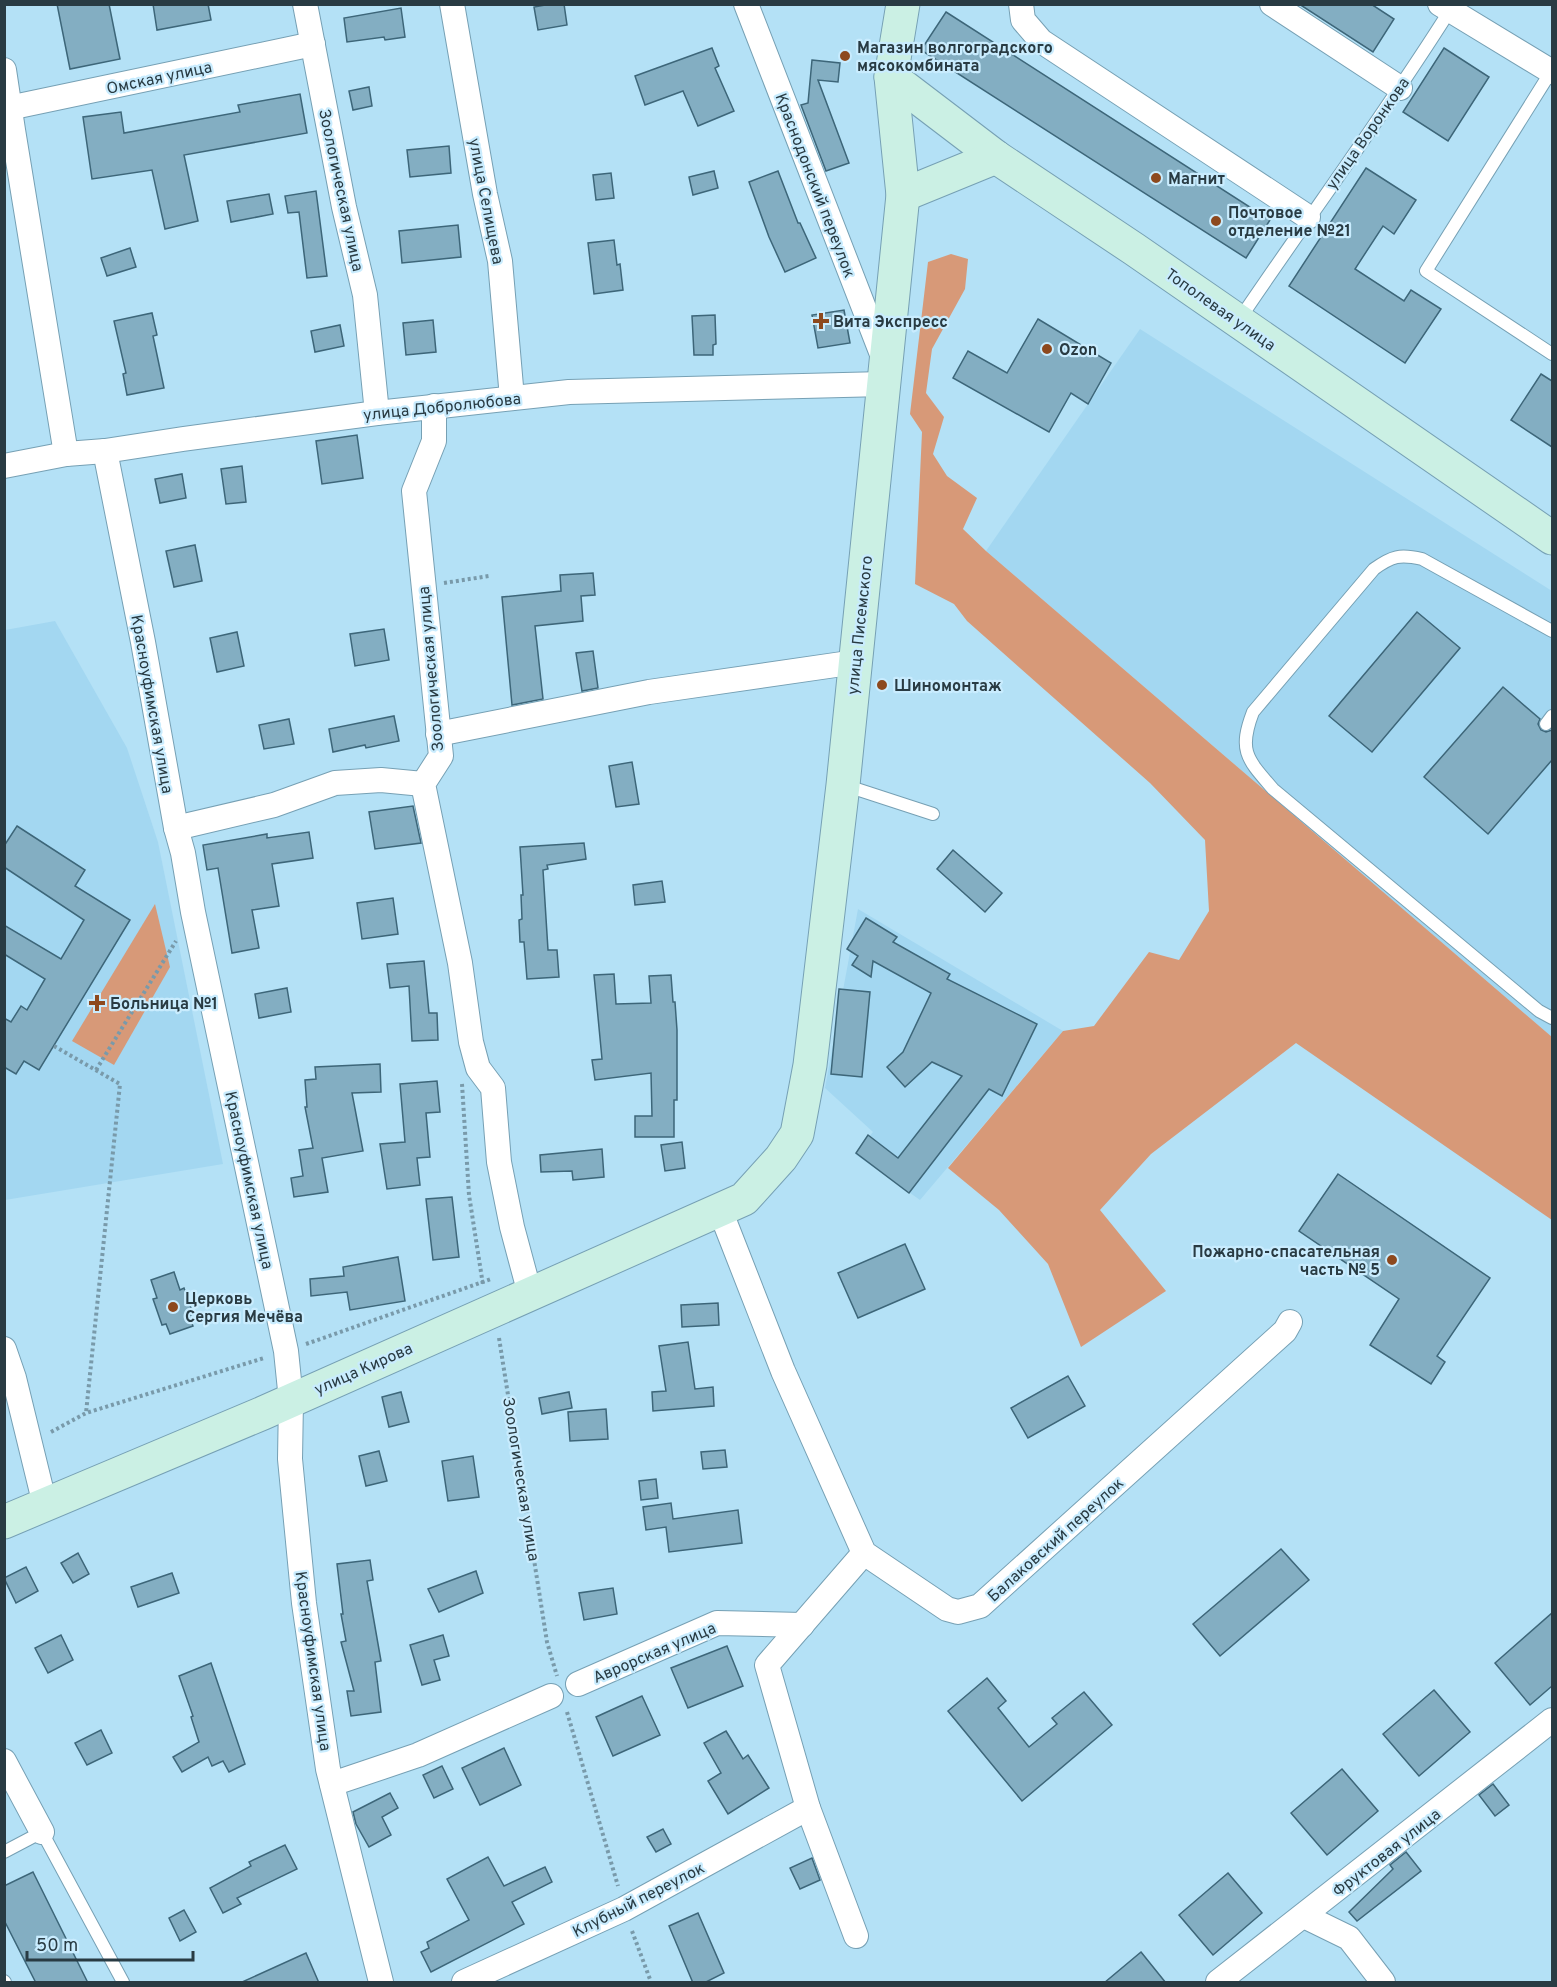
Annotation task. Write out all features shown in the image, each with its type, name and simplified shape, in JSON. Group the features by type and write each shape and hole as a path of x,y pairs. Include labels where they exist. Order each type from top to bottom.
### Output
{"main road":[{"name":"улица Писемского","path":"720,1210 744,1199 781,1158 797,1134 810,1065 843,784 903,195 891,77 903,4"},
{"name":"Тополевая улица","path":"891,77 996,157 1239,321 1552,538"},
{"path":"903,195 996,157"},
{"name":"улица Кирова","path":"4,1522 291,1400 720,1210"}],"street":[{"name":"Зоологическая улица","path":"305,4 344,207 365,295 377,413"},
{"name":"улица Селищева","path":"452,4 485,194 500,261 512,398"},
{"name":"Краснодонский переулок","path":"746,4 885,374"},
{"path":"1021,4 1023,20 1041,41 1308,217"},
{"path":"1272,4 1400,88"},
{"path":"1448,7 1552,71"},
{"name":"Омская улица","path":"7,109 313,44"},
{"path":"4,70 7,109 66,454"},
{"name":"улица Добролюбова","path":"4,466 66,454 105,451 434,406 569,392 885,374"},
{"name":"Зоологическая улица","path":"423,784 441,756 414,491 434,441 434,406"},
{"name":"Красноуфимская улица","path":"105,451 143,642 176,828 286,1351 291,1400 290,1459 304,1603 328,1769 381,1983"},
{"path":"438,734 649,692 856,662"},
{"path":"176,828 274,805 335,783 381,780 423,784 460,963 471,1042 478,1068 492,1088 499,1162 512,1227 530,1294"},
{"path":"720,1210 783,1371 864,1553 766,1665 808,1808 856,1936"},
{"name":"Балаковский переулок","path":"864,1553 947,1608 958,1612 980,1606 1285,1331 1290,1322"},
{"path":"4,1349 14,1378 45,1505"},
{"name":"Аврорская улица","path":"332,1784 418,1755 564,1694 717,1623 802,1625"},
{"name":"Фруктовая улица","path":"1218,1983 1552,1720"},
{"path":"4,1761 42,1832"},
{"name":"Клубный переулок","path":"464,1983 624,1909 808,1808"},
{"path":"1304,1916 1349,1938 1383,1983"}],"lane":[{"name":"улица Воронкова","path":"1239,321 1308,217 1400,88 1448,7"},
{"path":"1552,71 1426,271 1552,354"},
{"path":"1552,632 1422,559 1405,555 1389,558 1374,569 1253,712 1245,733 1245,752 1256,770 1273,789 1539,1011 1552,1018"},
{"path":"843,784 933,814"},
{"path":"4,1852 42,1832 123,1983"}],"path":[{"path":"423,587 489,576"},
{"path":"96,1070 193,912"},
{"path":"54,1047 120,1084 86,1413"},
{"name":"Зоологическая улица","path":"462,1083 469,1195 482,1283 495,1310 548,1642 624,1909 651,1983"}],"shaded area":[{"path":"951,254 968,259 965,289 932,349 926,393 944,417 933,454 947,476 977,498 963,529 1552,1037 1552,1220 1296,1043 1151,1154 1100,1210 1166,1291 1081,1347 1048,1264 999,1210 948,1168 1063,1031 1094,1026 1149,952 1179,960 1209,911 1205,840 1150,783 967,621 954,604 915,584 922,432 910,414 928,262"},
{"path":"1140,329 1552,591 1552,1037 986,551"},
{"name":"Больница №1","path":"55,621 127,748 158,842 223,1164 5,1200 5,630"},
{"path":"155,904 170,967 114,1065 72,1041"},
{"path":"858,909 1063,1031 920,1200 855,1154 873,1132 825,1088"}],"building":[{"path":"57,4 109,4 120,59 70,69"},
{"path":"153,4 208,4 211,20 157,30"},
{"path":"564,4 567,25 538,30 534,7"},
{"path":"1299,4 1371,4 1394,19 1373,52"},
{"path":"401,8 405,37 385,40 384,37 347,42 344,18"},
{"path":"946,12 1270,220 1246,258 921,50"},
{"path":"712,48 719,66 715,68 734,111 698,126 683,91 645,105 635,76"},
{"path":"1444,48 1489,77 1448,141 1403,112"},
{"path":"812,60 840,63 838,82 818,80 849,163 826,171 801,105 808,103"},
{"path":"369,87 372,106 353,110 349,91"},
{"path":"300,94 307,133 184,155 198,221 165,229 152,170 92,179 83,117 121,112 124,133 240,112 238,105"},
{"path":"449,146 451,173 410,177 407,150"},
{"path":"1366,168 1416,200 1394,234 1383,226 1355,269 1404,301 1411,290 1441,309 1405,363 1289,286"},
{"path":"714,171 718,188 693,195 689,177"},
{"path":"778,171 798,223 816,258 785,272 769,237 749,182"},
{"path":"611,173 614,198 596,200 593,175"},
{"path":"316,191 327,276 307,278 299,212 288,213 285,196"},
{"path":"269,194 273,214 231,222 227,201"},
{"path":"458,225 461,257 402,263 399,231"},
{"path":"614,240 623,290 594,294 588,243"},
{"path":"130,248 136,267 107,276 101,258"},
{"path":"844,310 850,343 818,348 812,315"},
{"path":"152,313 157,335 153,336 164,388 127,395 123,374 126,373 114,321"},
{"path":"715,315 716,344 713,345 713,355 694,355 692,316"},
{"path":"1038,319 1111,363 1088,404 1071,393 1049,432 953,378 968,351 1007,373"},
{"path":"433,320 436,352 406,355 403,323"},
{"path":"340,325 344,346 315,352 311,331"},
{"path":"1541,374 1552,381 1552,447 1511,420"},
{"path":"357,435 363,478 322,484 316,441"},
{"path":"242,466 246,502 226,504 221,469"},
{"path":"182,474 186,498 160,503 155,479"},
{"path":"195,545 202,581 174,587 166,551"},
{"path":"593,573 595,595 581,596 583,621 535,626 543,699 512,705 502,597 561,591 560,575"},
{"path":"1417,612 1460,648 1372,752 1329,716"},
{"path":"384,629 389,660 355,666 350,634"},
{"path":"237,632 244,666 217,672 210,638"},
{"path":"593,651 598,688 582,691 576,653"},
{"path":"1503,687 1540,719 1538,724 1541,730 1546,732 1552,730 1552,760 1488,834 1424,777"},
{"path":"394,716 399,741 333,752 329,729"},
{"path":"289,719 294,744 264,749 259,725"},
{"path":"632,762 639,804 616,807 609,766"},
{"path":"413,806 421,843 375,849 369,812"},
{"path":"17,826 85,870 75,886 130,920 39,1070 24,1061 16,1074 4,1067 4,1018 11,1022 21,1006 27,1010 45,979 4,954 4,925 61,959 84,920 4,867 4,846"},
{"path":"309,832 313,858 272,864 279,906 252,910 259,948 232,953 218,868 207,870 203,845 267,834 267,838"},
{"path":"584,843 586,859 547,865 548,869 543,870 548,950 557,950 559,977 527,979 524,942 520,942 519,920 522,919 521,895 523,895 520,847"},
{"path":"953,850 1002,893 985,912 937,869"},
{"path":"662,881 665,902 635,905 633,885"},
{"path":"393,898 398,934 362,939 357,903"},
{"path":"866,918 897,937 893,942 950,974 947,979 1037,1024 1002,1096 989,1089 909,1193 856,1153 868,1135 898,1158 962,1076 932,1062 905,1087 887,1067 903,1052 931,993 873,961 871,977 852,965 858,956 847,949"},
{"path":"424,961 429,1013 437,1013 438,1040 412,1041 409,986 390,988 387,964"},
{"path":"614,974 616,1004 651,1003 649,976 671,975 677,1030 677,1100 674,1100 674,1137 635,1137 635,1116 652,1116 651,1073 595,1080 592,1060 602,1059 594,975"},
{"path":"287,988 291,1012 259,1018 255,994"},
{"path":"839,989 870,992 862,1077 831,1074"},
{"path":"380,1064 381,1092 352,1093 363,1151 322,1158 328,1192 294,1197 291,1178 303,1176 299,1150 313,1148 305,1107 307,1107 305,1080 316,1079 315,1067"},
{"path":"437,1081 440,1112 426,1113 430,1157 417,1158 420,1185 387,1189 380,1144 405,1142 400,1084"},
{"path":"682,1142 685,1168 665,1171 661,1145"},
{"path":"602,1149 604,1177 573,1180 572,1171 541,1172 540,1155"},
{"path":"1338,1174 1490,1278 1437,1356 1445,1362 1431,1384 1370,1345 1399,1299 1299,1231"},
{"path":"452,1197 459,1257 433,1260 426,1199"},
{"path":"905,1244 925,1289 858,1318 838,1273"},
{"path":"398,1257 405,1301 350,1310 347,1292 311,1296 310,1279 344,1276 343,1267"},
{"name":"Церковь Сергия Мечёва","path":"174,1272 180,1290 184,1288 193,1314 189,1316 193,1326 170,1334 166,1324 162,1325 153,1299 157,1298 151,1280"},
{"path":"718,1303 719,1325 682,1327 681,1305"},
{"path":"688,1342 695,1389 713,1387 714,1406 653,1411 652,1392 666,1391 659,1346"},
{"path":"1068,1376 1085,1406 1028,1438 1011,1408"},
{"path":"401,1392 409,1422 389,1427 382,1397"},
{"path":"569,1392 572,1408 542,1414 539,1398"},
{"path":"606,1409 608,1439 570,1441 568,1412"},
{"path":"725,1450 727,1467 703,1469 701,1452"},
{"path":"379,1451 387,1481 366,1486 359,1456"},
{"path":"473,1456 479,1497 448,1501 442,1461"},
{"path":"656,1479 658,1498 641,1500 639,1481"},
{"path":"671,1503 673,1519 738,1510 742,1543 669,1552 666,1527 646,1530 643,1507"},
{"path":"1281,1549 1309,1580 1220,1656 1193,1624"},
{"path":"78,1553 89,1574 73,1583 61,1563"},
{"path":"370,1560 373,1580 367,1581 381,1661 375,1662 381,1712 351,1716 347,1691 354,1691 341,1642 346,1641 341,1614 343,1614 337,1564"},
{"path":"26,1567 38,1591 16,1603 4,1578"},
{"path":"476,1571 483,1593 439,1612 428,1589"},
{"path":"172,1573 179,1593 138,1607 131,1587"},
{"path":"613,1588 617,1614 584,1620 579,1593"},
{"path":"1552,1613 1552,1686 1530,1705 1495,1663"},
{"path":"61,1635 73,1660 48,1673 35,1648"},
{"path":"443,1635 449,1656 434,1660 440,1680 422,1685 410,1645"},
{"path":"727,1646 743,1686 688,1708 671,1668"},
{"path":"211,1663 245,1764 229,1772 223,1761 212,1766 208,1757 182,1772 173,1757 199,1742 179,1676"},
{"path":"987,1678 1006,1701 998,1708 1029,1747 1057,1724 1052,1718 1084,1692 1112,1725 1022,1801 948,1711"},
{"path":"1434,1690 1470,1732 1419,1776 1383,1734"},
{"path":"642,1696 660,1735 613,1756 596,1717"},
{"path":"101,1730 112,1753 87,1765 75,1743"},
{"path":"726,1731 743,1759 748,1755 769,1788 728,1814 708,1781 721,1773 704,1743"},
{"path":"504,1748 521,1785 480,1805 462,1768"},
{"path":"442,1766 453,1789 434,1798 423,1775"},
{"path":"1342,1769 1378,1811 1327,1855 1291,1813"},
{"path":"1493,1784 1509,1805 1495,1816 1479,1795"},
{"path":"390,1793 398,1808 382,1817 391,1835 369,1847 356,1824 353,1812"},
{"path":"663,1829 671,1844 656,1852 647,1837"},
{"path":"285,1845 297,1869 237,1898 241,1904 223,1913 210,1888 251,1866 249,1862"},
{"path":"1406,1852 1421,1871 1357,1921 1349,1912 1393,1869 1390,1865"},
{"path":"488,1857 504,1886 545,1867 552,1882 512,1902 524,1924 431,1972 421,1952 429,1948 427,1942 469,1920 447,1879"},
{"path":"812,1858 820,1880 800,1889 790,1868"},
{"path":"33,1872 88,1983 36,1983 4,1920 4,1886"},
{"path":"1228,1873 1262,1913 1213,1955 1179,1915"},
{"path":"184,1910 196,1932 180,1941 169,1918"},
{"path":"698,1913 724,1973 704,1983 693,1983 669,1926"},
{"path":"1141,1952 1166,1983 1104,1983"},
{"path":"306,1953 319,1983 240,1983"}],"place":[{"name":"Магазин волгоградского мясокомбината","path":"845,56"},
{"name":"Магнит","path":"1156,178"},
{"name":"Почтовое отделение №21","path":"1216,221"},
{"name":"Вита Экспресс","path":"821,321"},
{"name":"Ozon","path":"1047,349"},
{"name":"Шиномонтаж","path":"882,685"},
{"name":"Больница №1","path":"97,1003"},
{"name":"Пожарно-спасательная часть № 5","path":"1392,1260"},
{"name":"Церковь Сергия Мечёва","path":"173,1307"}]}
